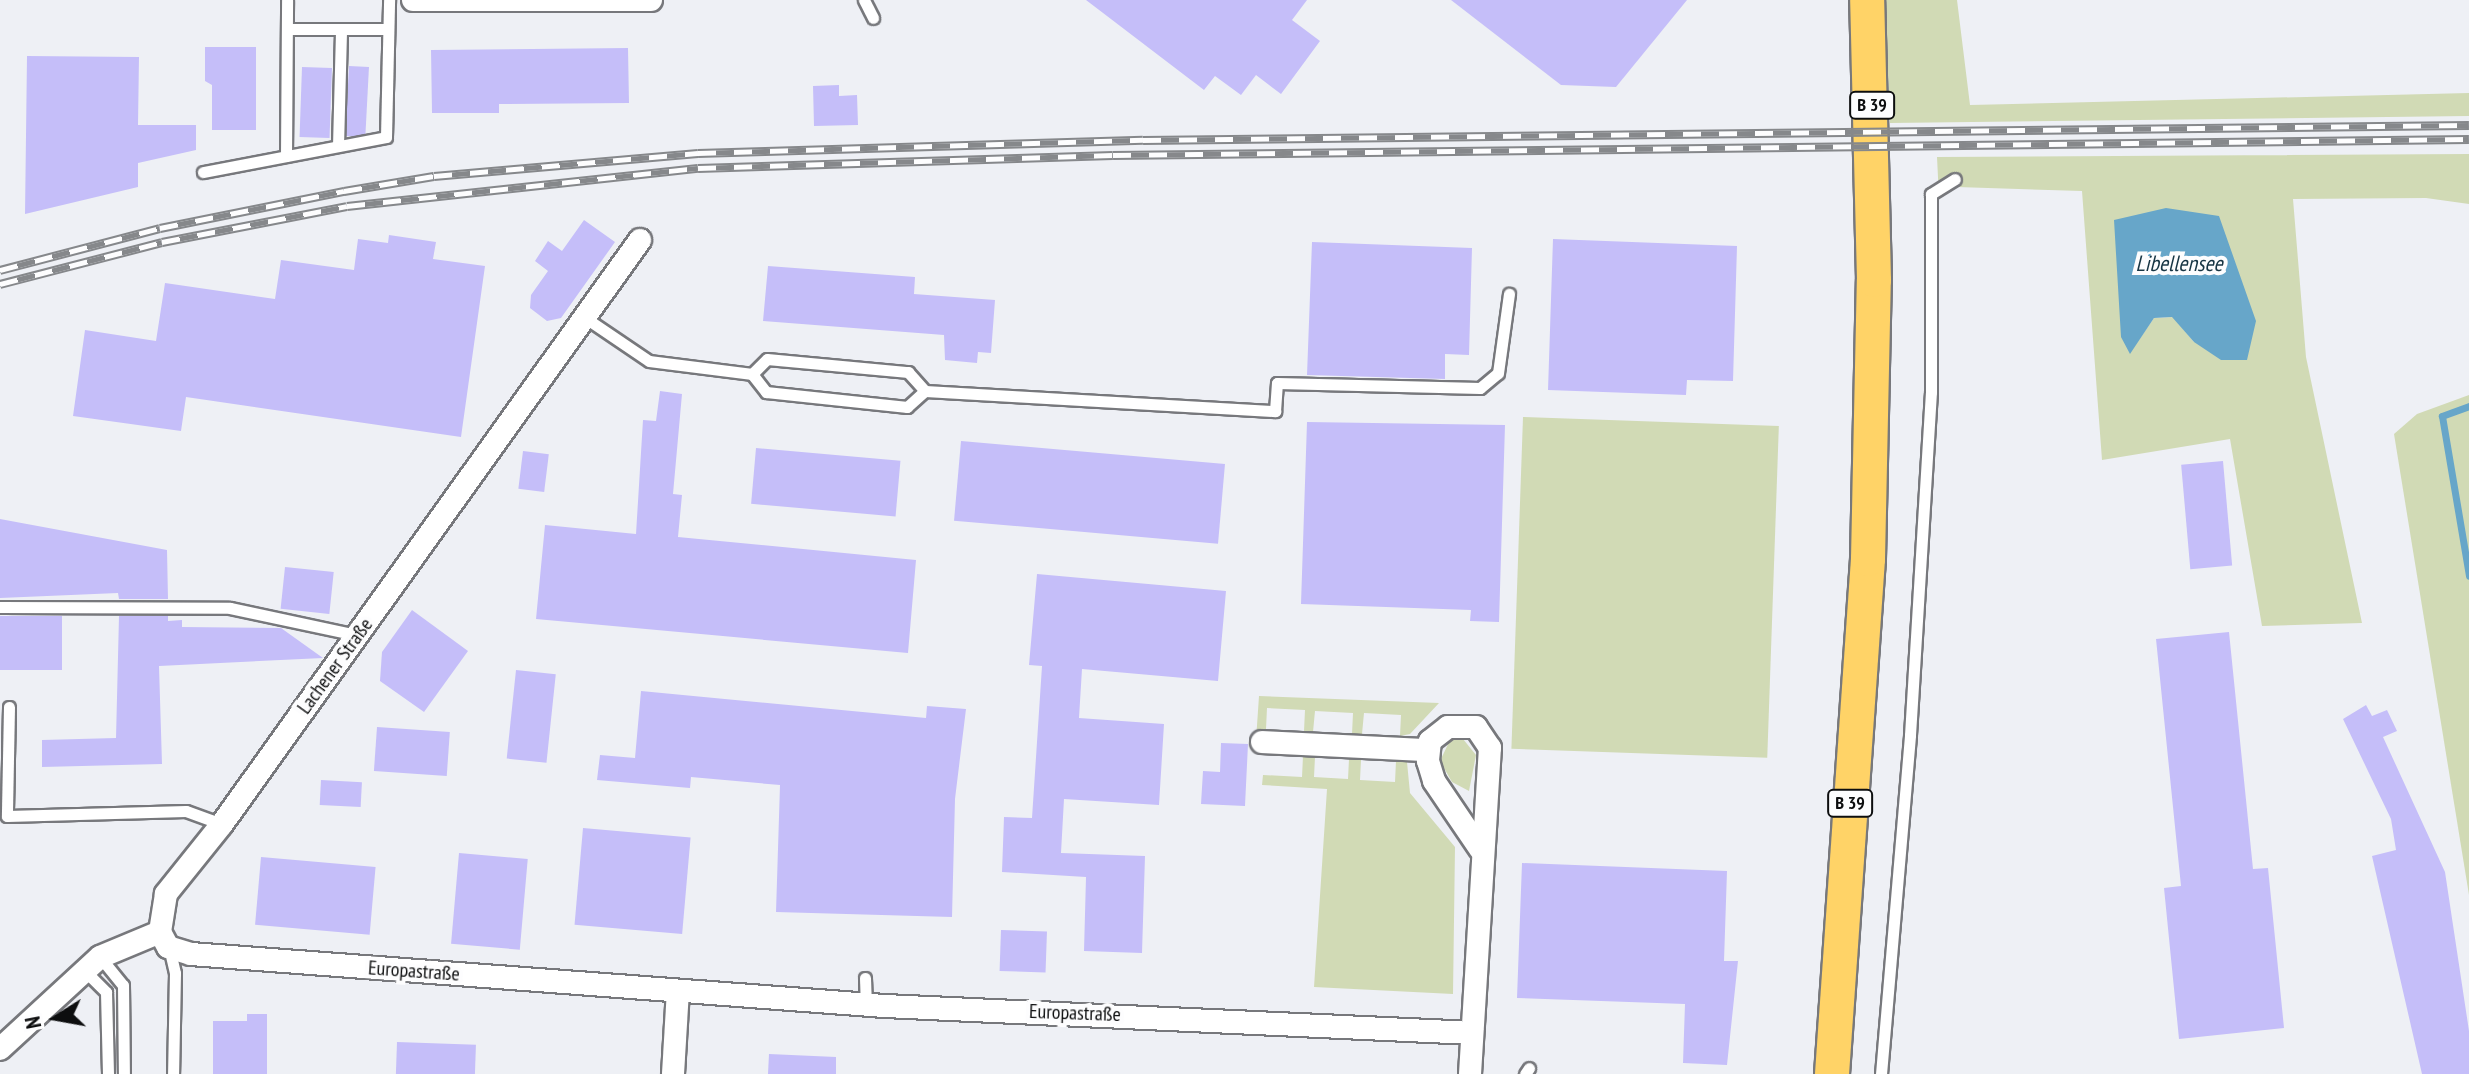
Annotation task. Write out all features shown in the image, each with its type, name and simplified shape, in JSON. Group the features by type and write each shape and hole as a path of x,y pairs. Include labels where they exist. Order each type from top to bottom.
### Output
{"main road":[{"name":"B 39","path":"1832,1074 1869,544 1874,280 1867,0"}],"street":[{"path":"413,0 651,0"},
{"name":"Lachener Straße","path":"164,940 166,894 222,824 640,240"},
{"path":"1470,1074 1480,849 1490,748 1486,736 1476,727 1448,727 1437,732 1428,750 1434,781 1480,849"},
{"path":"1262,742 1428,750"},
{"path":"0,1049 93,964 164,940"},
{"name":"Europastraße","path":"164,940 191,954 866,1005 1472,1033"},
{"path":"673,1074 678,991"}],"lane":[{"path":"286,156 287,0"},
{"path":"203,172 386,137 389,0"},
{"path":"864,0 873,18"},
{"path":"287,29 388,29"},
{"path":"338,146 341,29"},
{"path":"1881,1074 1910,735 1930,407 1931,194 1955,179"},
{"path":"584,317 649,361 752,374 766,392 907,407 925,391 1275,411 1277,383 1480,388 1498,373 1509,294"},
{"path":"752,374 767,359 908,372 925,391"},
{"path":"0,607 230,608 357,635"},
{"path":"9,707 7,816 186,811 222,824"},
{"path":"164,940 175,973 173,1074"},
{"path":"93,964 106,992 108,1074"},
{"path":"93,964 123,985 124,1074"},
{"path":"865,978 866,1005"}],"green space":[{"path":"1885,0 1957,0 1970,105 2469,93 2469,116 1890,123"},
{"path":"2469,154 2469,204 2426,198 2293,199 2306,357 2362,623 2262,626 2230,439 2102,460 2082,191 1957,187 1939,198 1937,157","holes":["2219,217 2194,342 2173,317 2154,318 2130,353"]},
{"path":"2469,395 2469,895 2394,434 2417,414"},
{"path":"1523,417 1779,426 1767,758 1511,749"},
{"path":"1259,696 1439,703 1410,734 1400,736 1401,715 1364,713 1362,734 1352,734 1353,713 1315,711 1313,732 1304,731 1305,710 1267,708 1266,729 1256,740"},
{"path":"1451,738 1463,739 1476,755 1469,791 1452,782 1440,761"},
{"path":"1303,756 1315,757 1314,777 1348,779 1349,759 1361,760 1360,780 1395,782 1396,761 1407,762 1410,793 1455,847 1453,994 1314,987 1327,789 1262,785 1263,775 1302,777"}],"water":[{"name":"Libellensee","path":"2166,208 2219,216 2256,321 2247,360 2221,360 2194,342 2172,317 2154,318 2130,354 2121,337 2114,220"}],"building":[{"path":"1086,0 1307,0 1292,20 1320,41 1281,94 1256,75 1241,95 1215,76 1204,90"},
{"path":"1451,0 1687,0 1616,87 1561,85"},
{"path":"205,47 256,47 256,130 212,130 212,85 205,81"},
{"path":"628,48 629,103 499,104 499,113 432,113 431,50"},
{"path":"27,56 139,57 138,125 196,125 196,150 138,163 138,187 25,214"},
{"path":"349,66 369,67 365,137 345,136"},
{"path":"302,67 332,68 330,138 300,137"},
{"path":"839,85 839,96 857,95 858,125 814,126 813,86"},
{"path":"584,220 615,242 561,318 547,321 530,308 531,295 548,271 535,261 548,241 562,251"},
{"path":"389,235 436,242 433,259 485,266 461,437 186,397 181,431 73,416 85,330 156,341 165,283 275,299 281,260 354,270 358,239 388,243"},
{"path":"1553,239 1737,246 1733,381 1687,380 1686,395 1548,390"},
{"path":"1312,242 1472,248 1469,355 1445,354 1445,379 1307,375"},
{"path":"768,266 915,277 914,294 995,300 991,353 978,352 977,363 945,360 944,335 763,321"},
{"path":"660,391 682,394 673,494 682,495 678,537 916,560 908,653 536,619 545,525 636,534 643,420 656,421"},
{"path":"1307,422 1505,425 1499,622 1470,621 1471,610 1301,604"},
{"path":"961,441 1225,464 1218,544 954,521"},
{"path":"756,448 900,461 896,516 751,504"},
{"path":"523,451 549,454 544,492 518,489"},
{"path":"2223,461 2232,566 2190,569 2181,465"},
{"path":"0,519 167,550 168,599 119,599 118,593 0,598"},
{"path":"285,567 334,572 329,614 281,609"},
{"path":"1037,574 1226,591 1218,681 1082,669 1079,718 1164,724 1159,805 1064,799 1061,853 1145,856 1142,953 1084,951 1086,877 1002,872 1004,817 1032,818 1042,666 1029,665"},
{"path":"412,610 468,651 424,712 380,681 382,652"},
{"path":"0,616 62,616 62,670 0,670"},
{"path":"119,616 168,616 168,621 182,620 182,627 281,628 323,658 159,666 162,764 42,767 42,740 116,738"},
{"path":"2229,632 2253,869 2268,868 2284,1028 2179,1039 2164,888 2181,886 2156,639"},
{"path":"516,670 556,674 546,763 507,759"},
{"path":"641,691 926,718 927,706 966,709 955,799 952,917 776,912 780,785 691,777 690,788 597,780 600,755 635,758"},
{"path":"2366,705 2372,716 2387,710 2397,731 2383,737 2445,872 2469,1031 2469,1074 2422,1074 2372,856 2396,850 2391,819 2343,719"},
{"path":"377,727 450,732 447,776 374,771"},
{"path":"1221,743 1248,744 1245,806 1201,804 1203,771 1220,772"},
{"path":"321,780 362,782 361,807 320,805"},
{"path":"583,828 691,837 682,934 575,925"},
{"path":"459,853 528,859 520,950 451,944"},
{"path":"261,857 376,867 370,935 255,925"},
{"path":"1522,863 1727,871 1724,961 1738,961 1727,1065 1683,1063 1685,1004 1517,998"},
{"path":"1001,930 1047,932 1046,973 1000,971"},
{"path":"247,1014 267,1014 267,1074 213,1074 213,1021 247,1021"},
{"path":"397,1042 476,1045 475,1074 396,1074"},
{"path":"769,1054 836,1057 836,1074 768,1074"}],"waterway":[{"path":"2469,406 2442,416 2469,576"}],"railway":[{"path":"0,270 160,228 344,191 434,176 698,153 1143,140 2469,125"},
{"path":"0,284 162,242 347,206 698,168 1113,155 2469,139"}]}
